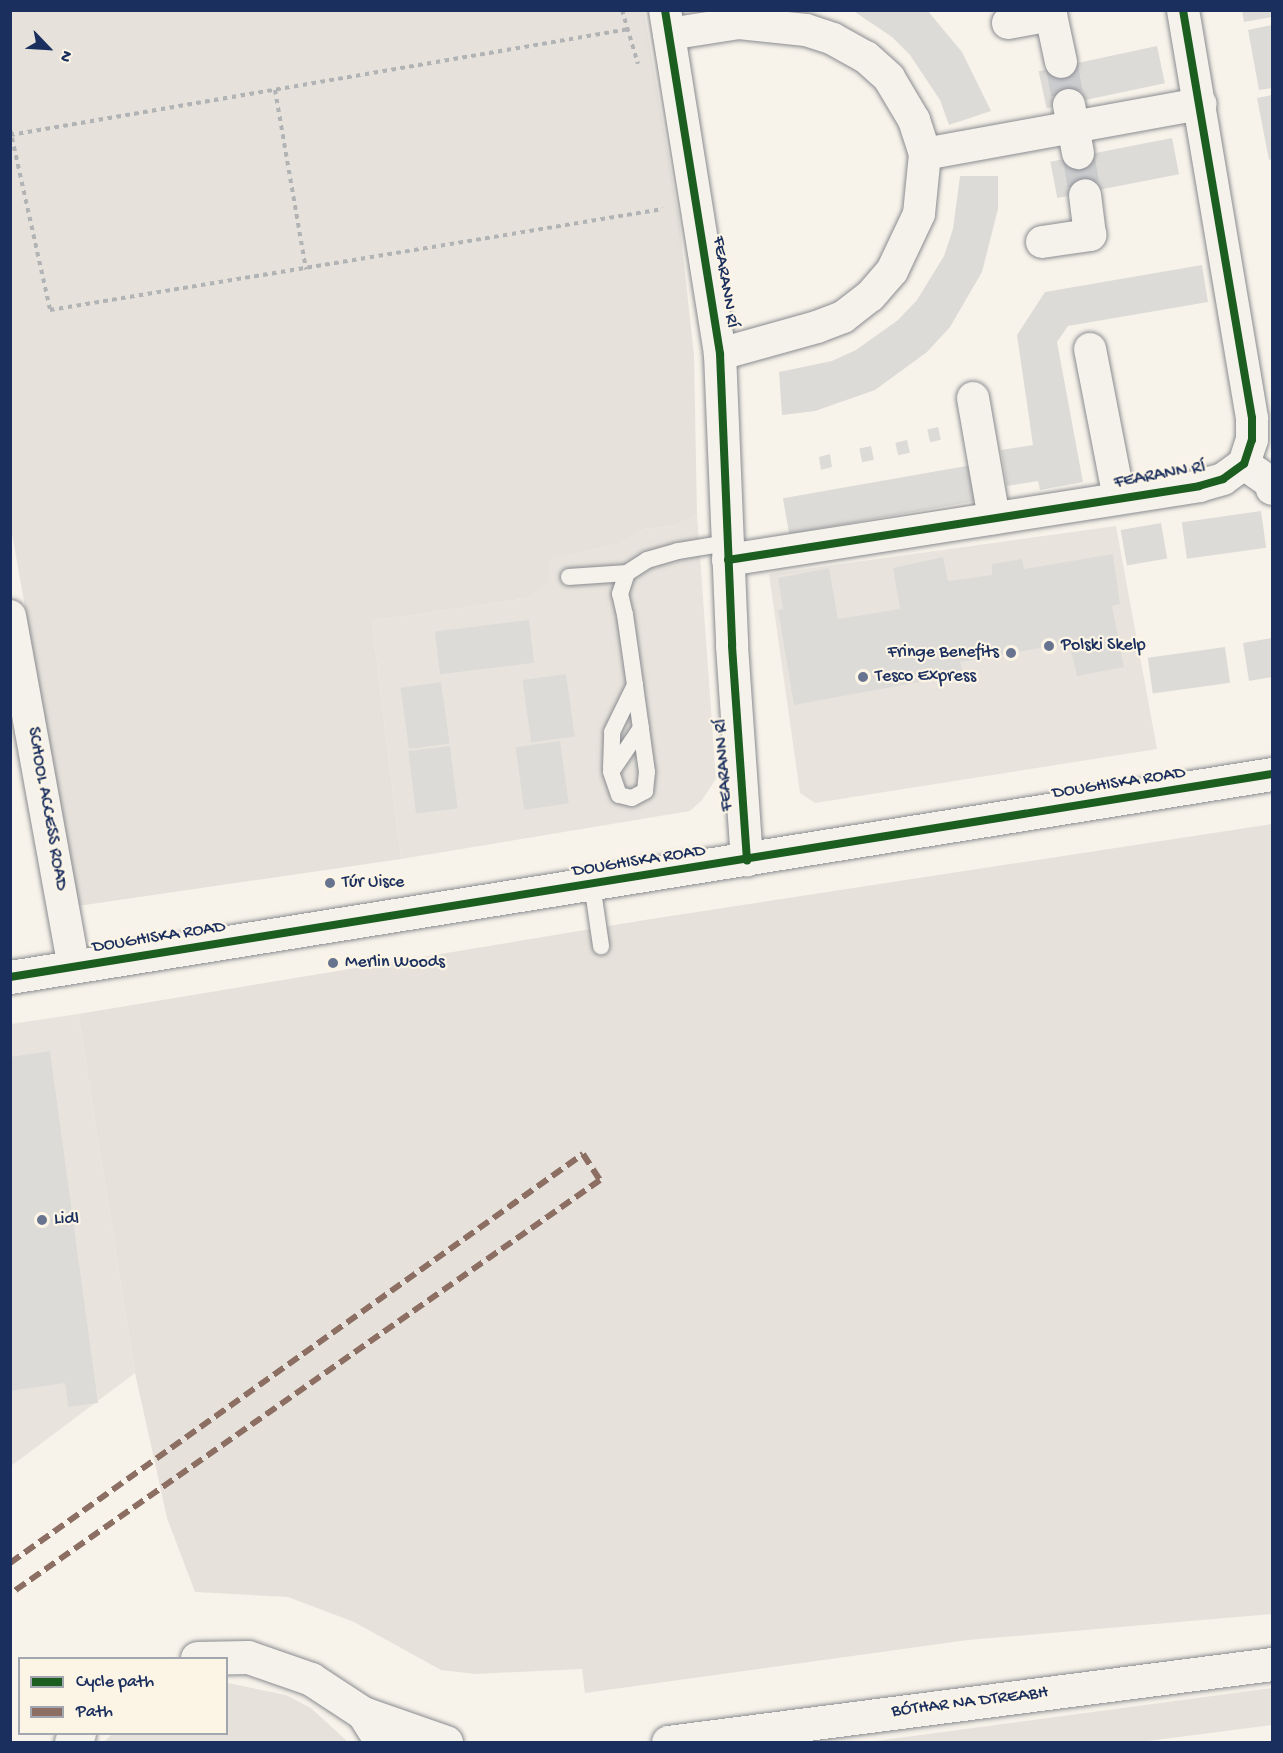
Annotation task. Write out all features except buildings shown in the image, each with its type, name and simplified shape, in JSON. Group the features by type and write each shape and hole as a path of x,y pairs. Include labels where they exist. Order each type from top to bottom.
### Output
{"main road":[{"name":"DOUGHISKA ROAD","path":"10,977 1272,774"},
{"path":"228,1658 248,1658 274,1663 311,1679 363,1713 446,1743"},
{"name":"BÓTHAR NA DTREABH","path":"668,1743 1272,1664"},
{"path":"363,1713 381,1743"}],"street":[{"path":"1183,10 1252,418 1252,440 1244,464 1271,483 1272,489"},
{"path":"1008,23 1051,15 1061,62"},
{"name":"FEARANN RÍ","path":"720,354 817,327 843,317 870,296 892,271 919,214 925,154 914,120 890,78 866,57 832,39 806,30 739,23 667,22 720,354 728,552 747,860"},
{"path":"925,154 1200,104"},
{"path":"1042,242 1090,235 1085,195"},
{"name":"FEARANN RÍ","path":"1090,349 1119,498"},
{"path":"973,398 994,518"},
{"name":"FEARANN RÍ","path":"728,552 994,518 1119,498 1215,481 1244,464"},
{"name":"SCHOOL ACCESS ROAD","path":"10,616 74,966"}],"lane":[{"path":"568,577 627,573 647,560 678,551 728,552"},
{"path":"627,573 620,594 635,685 647,772 645,791 632,798 619,795 611,772 612,732 635,685"},
{"path":"611,772 641,728"},
{"path":"592,884 601,946"}],"path":[{"path":"12,135 628,29"},
{"path":"275,90 306,269"},
{"path":"10,129 50,310 659,209 697,208"}],"shaded area":[{"path":"10,11 644,11 679,219 694,355 697,514 676,525 645,529 618,544 550,559 548,585 522,599 372,621 401,859 78,906 11,528"},
{"path":"697,514 716,779 702,800 690,811 401,859 372,621 522,599 549,559 618,544 645,529 676,525"},
{"path":"1116,526 1157,749 815,803 800,793 769,574"},
{"path":"1272,824 1272,1614 968,1640 585,1693 582,1669 475,1674 441,1670 354,1622 288,1597 195,1592 167,1518 135,1373 78,1014 651,919"},
{"path":"78,1014 135,1373 11,1466 11,1024"},
{"path":"228,1683 286,1695 311,1708 348,1742 104,1742 111,1735 228,1735"},
{"path":"1272,1688 1272,1725 1140,1742 868,1742"}],"tunnel":[{"path":"1061,62 1069,105"},
{"path":"1078,153 1085,195"}],"marked path":[{"path":"10,1563 583,1154 600,1180 10,1594"}],"cycle path":[{"path":"665,10 720,354 732,646 747,860"},
{"path":"728,560 1199,486 1223,479 1244,464 1252,440 1252,418 1183,10"},
{"path":"10,977 1272,774"}],"place":[{"name":"Polski Skelp","path":"1049,646"},
{"name":"Fringe Benefits","path":"1011,653"},
{"name":"Tesco Express","path":"863,677"},
{"name":"Túr Uisce","path":"330,883"},
{"name":"Merlin Woods","path":"333,963"},
{"name":"Lidl","path":"42,1220"}]}
